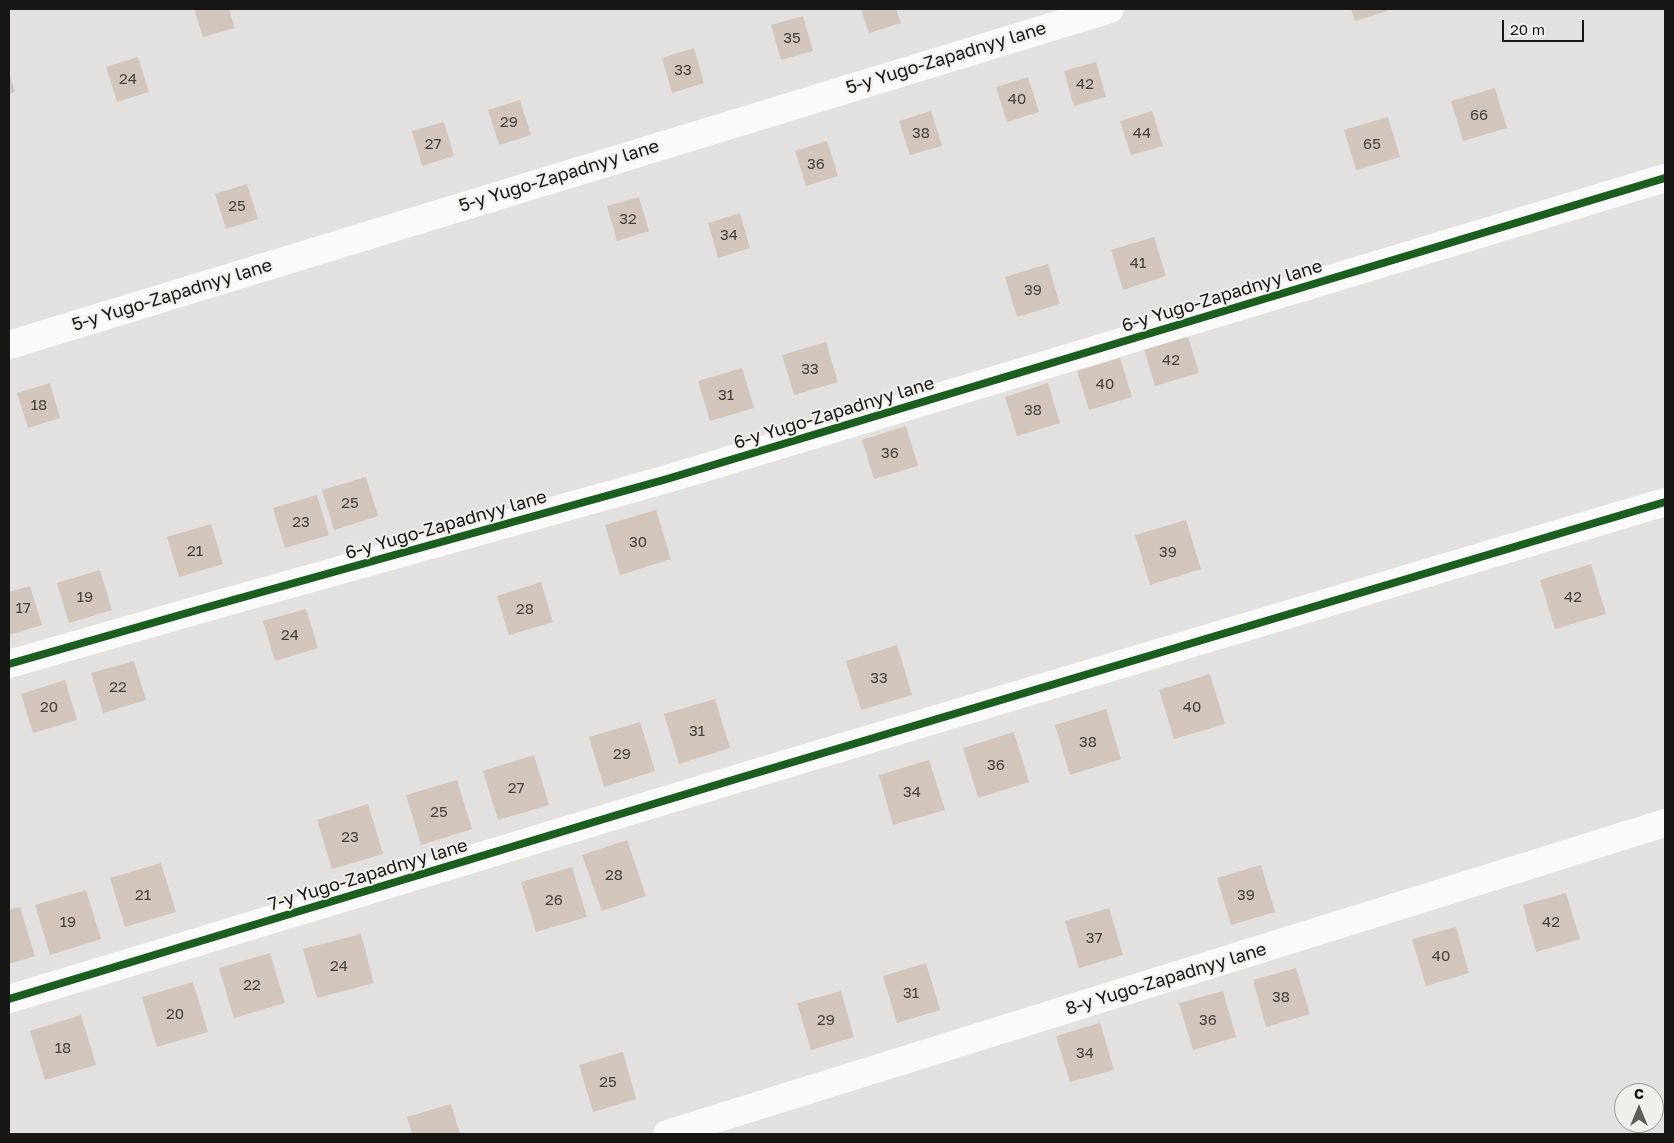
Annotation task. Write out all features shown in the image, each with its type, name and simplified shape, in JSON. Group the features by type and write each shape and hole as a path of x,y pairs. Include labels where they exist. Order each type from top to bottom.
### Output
{"street":[{"name":"5-y Yugo-Zapadnyy lane","path":"9,345 1110,9"},
{"name":"6-y Yugo-Zapadnyy lane","path":"9,664 667,479 1665,178"},
{"name":"7-y Yugo-Zapadnyy lane","path":"9,999 736,779 1665,502"},
{"name":"8-y Yugo-Zapadnyy lane","path":"667,1134 1665,823"}],"building":[{"path":"194,9 229,9 235,28 203,37"},
{"path":"861,9 896,9 901,23 869,33"},
{"path":"1351,9 1386,9 1387,11 1355,21"},
{"path":"803,16 813,51 781,60 771,25"},
{"path":"694,48 704,83 672,93 662,58"},
{"path":"138,57 149,92 117,102 106,67"},
{"path":"1096,62 1106,97 1074,106 1064,71"},
{"path":"9,73 15,92 9,94"},
{"path":"1028,77 1039,112 1007,122 996,87"},
{"path":"1495,88 1507,128 1463,141 1451,101"},
{"path":"520,100 531,135 499,145 488,110"},
{"path":"931,111 942,146 910,155 899,121"},
{"path":"1152,111 1163,146 1131,155 1120,121"},
{"path":"1388,117 1400,157 1356,170 1344,130"},
{"path":"444,122 454,156 422,166 412,131"},
{"path":"827,141 838,176 806,186 795,151"},
{"path":"247,184 258,219 226,229 215,194"},
{"path":"639,197 649,231 617,241 607,206"},
{"path":"740,213 750,248 718,258 708,223"},
{"path":"1154,237 1166,276 1123,290 1111,250"},
{"path":"1048,264 1060,304 1017,317 1005,277"},
{"path":"1187,333 1199,373 1155,386 1143,346"},
{"path":"826,342 838,382 794,395 782,355"},
{"path":"1120,358 1132,397 1089,410 1077,371"},
{"path":"742,368 754,408 710,421 698,381"},
{"path":"50,383 60,418 28,428 17,393"},
{"path":"1048,383 1060,423 1017,436 1005,397"},
{"path":"906,426 918,466 874,479 862,440"},
{"path":"366,477 378,516 334,530 322,490"},
{"path":"317,495 329,535 285,548 273,508"},
{"path":"656,510 671,559 620,575 605,525"},
{"path":"1186,520 1201,569 1150,585 1135,535"},
{"path":"211,524 223,564 179,577 167,537"},
{"path":"1591,564 1606,614 1555,629 1540,580"},
{"path":"100,570 112,610 69,623 57,583"},
{"path":"541,582 553,622 509,635 497,596"},
{"path":"30,586 42,625 9,635 9,592"},
{"path":"306,609 318,648 275,661 263,621"},
{"path":"897,645 912,695 861,710 846,661"},
{"path":"134,661 146,700 103,713 91,673"},
{"path":"1210,674 1225,724 1174,739 1159,690"},
{"path":"65,680 77,720 33,733 21,694"},
{"path":"715,699 730,748 679,764 664,714"},
{"path":"1106,709 1121,759 1070,775 1055,725"},
{"path":"640,722 655,771 604,787 589,737"},
{"path":"1014,732 1029,782 978,798 963,748"},
{"path":"534,755 549,805 498,820 483,771"},
{"path":"929,760 945,810 893,825 879,775"},
{"path":"457,780 472,829 421,845 406,795"},
{"path":"368,804 383,854 332,869 317,820"},
{"path":"627,840 646,896 602,911 582,855"},
{"path":"161,863 176,912 125,927 110,878"},
{"path":"1261,865 1275,912 1231,925 1217,878"},
{"path":"572,867 587,917 536,932 521,882"},
{"path":"86,890 101,939 50,955 35,905"},
{"path":"1566,893 1580,939 1536,952 1523,905"},
{"path":"20,907 35,956 9,964 9,910"},
{"path":"1109,908 1123,955 1079,968 1065,921"},
{"path":"1456,927 1469,973 1426,986 1412,939"},
{"path":"361,934 374,983 317,998 303,949"},
{"path":"270,953 285,1003 234,1018 219,968"},
{"path":"926,963 940,1010 897,1023 883,976"},
{"path":"1296,968 1310,1014 1266,1027 1253,980"},
{"path":"193,982 208,1032 157,1047 142,997"},
{"path":"841,991 854,1037 811,1050 797,1003"},
{"path":"1223,991 1236,1037 1193,1050 1179,1003"},
{"path":"81,1015 96,1065 45,1080 30,1031"},
{"path":"1100,1023 1114,1070 1070,1082 1056,1036"},
{"path":"623,1052 636,1099 593,1112 579,1065"},
{"path":"451,1104 460,1134 412,1134 407,1117"}],"cycle path":[{"path":"9,664 667,479 1665,178"},
{"path":"9,999 736,779 1665,502"}]}
